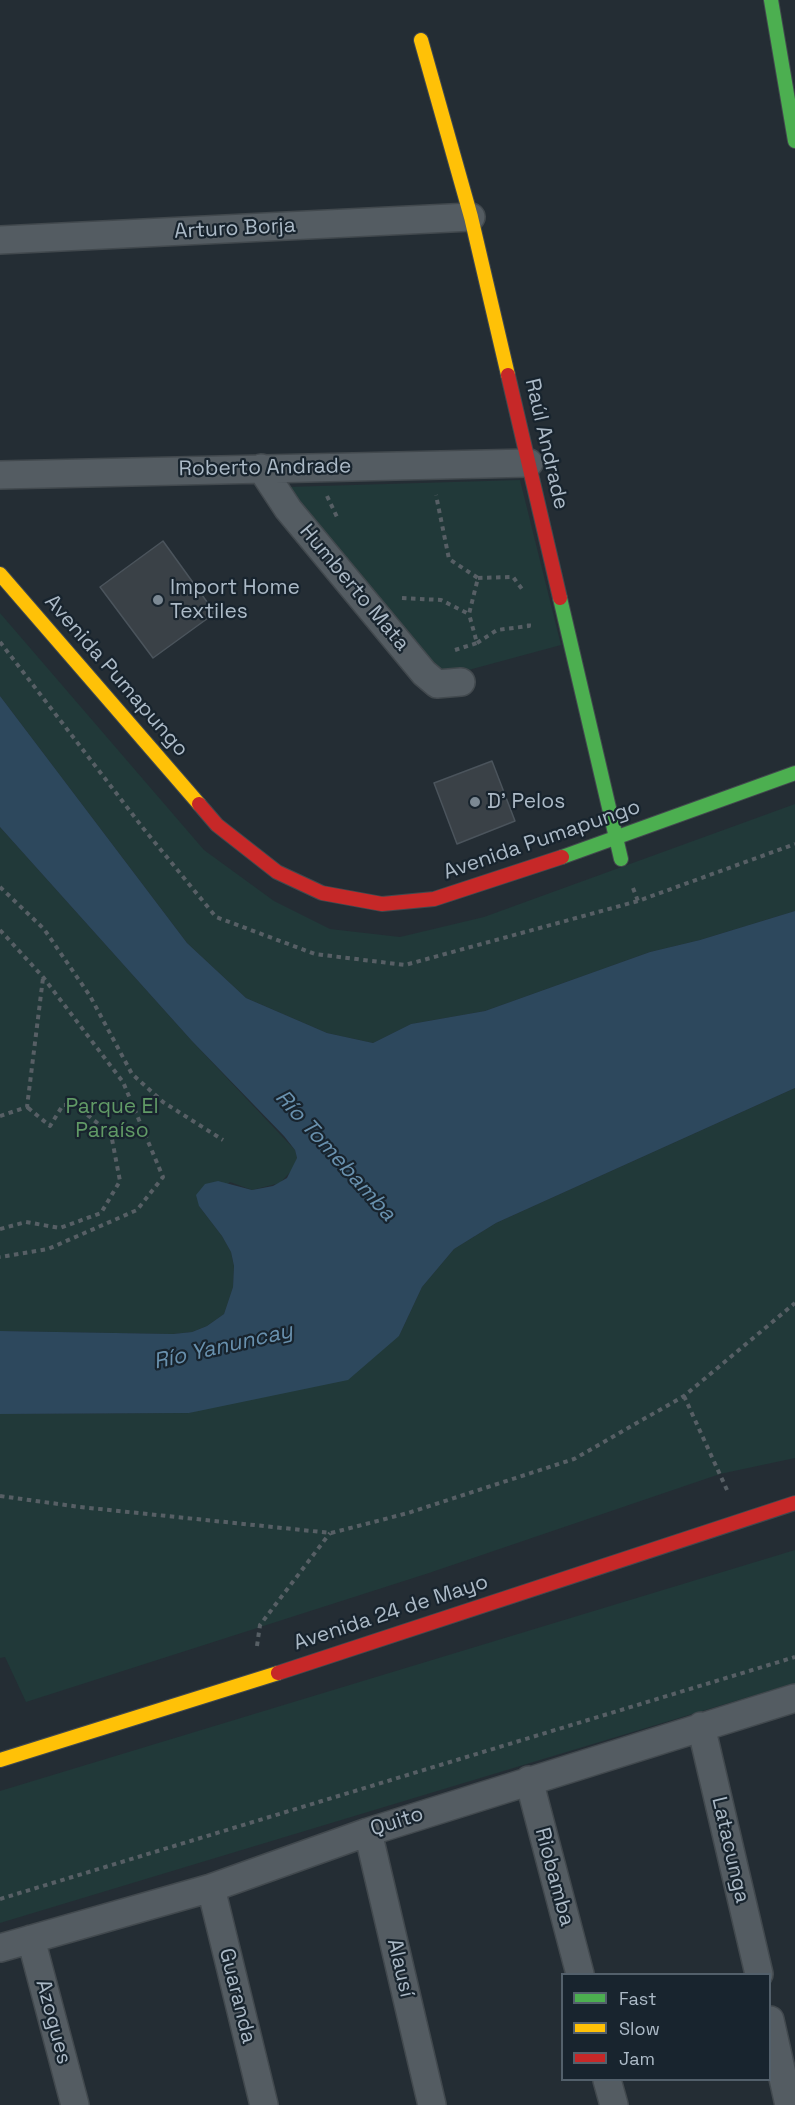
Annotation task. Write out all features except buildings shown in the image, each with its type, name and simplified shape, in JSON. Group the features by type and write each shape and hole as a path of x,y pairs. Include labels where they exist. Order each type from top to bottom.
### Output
{"main road":[{"path":"771,0 790,81 795,141"},
{"name":"Raúl Andrade","path":"422,40 471,217 621,859"},
{"name":"Avenida Pumapungo","path":"0,574 217,825 259,860 302,886 331,895 382,904 434,899 486,884 616,839 795,773"},
{"name":"Avenida 24 de Mayo","path":"0,1760 251,1682 741,1518 795,1503"}],"street":[{"name":"Arturo Borja","path":"0,240 471,217"},
{"name":"Roberto Andrade","path":"0,475 530,463"},
{"name":"Humberto Mata","path":"261,468 288,509 424,673 437,684 461,682"},
{"name":"Quito","path":"0,1948 211,1888 368,1832 795,1698"},
{"name":"Latacunga","path":"701,1726 759,1973"},
{"name":"Riobamba","path":"529,1780 580,1973"},
{"name":"Alausí","path":"368,1832 432,2105"},
{"name":"Guaranda","path":"211,1888 264,2105"},
{"name":"Azogues","path":"31,1939 75,2105"},
{"path":"771,2024 789,2105"},
{"path":"608,2081 614,2105"}],"path":[{"path":"431,465 449,559 478,578 513,577 521,586 523,596"},
{"path":"313,467 342,527"},
{"path":"398,598 441,600 469,614 478,578"},
{"path":"477,643 497,630 529,626 527,616"},
{"path":"0,642 143,828 216,917 315,954 405,965 638,901 795,844"},
{"path":"0,887 45,929 90,996 132,1074 163,1102 223,1140"},
{"path":"0,930 44,978 123,1082 163,1178 137,1210 48,1250 0,1257"},
{"path":"27,1107 44,978"},
{"path":"0,1228 26,1222 60,1228 101,1213 120,1181 111,1134 75,1105 63,1105 50,1126 27,1107"},
{"path":"0,1116 27,1107"},
{"path":"0,1496 80,1507 331,1533 408,1513 574,1459 684,1396 795,1303"},
{"path":"684,1396 741,1518"},
{"path":"251,1682 260,1625 331,1533"},
{"path":"0,1899 795,1657"}],"green space":[{"path":"520,480 561,645 439,678 287,487"},
{"path":"0,613 204,850 274,901 330,929 400,937 484,917 795,804 795,911 700,940 650,952 485,1011 411,1024 373,1043 327,1033 246,998 187,943 0,696"},
{"name":"Parque El Paraíso","path":"0,827 192,1041 295,1150 297,1158 294,1168 280,1183 252,1190 230,1182 199,1206 231,1252 234,1266 233,1287 224,1314 207,1326 192,1332 172,1334 0,1331"},
{"path":"795,1088 795,1458 720,1474 429,1573 26,1702 5,1657 0,1658 0,1414 189,1413 399,1336 422,1287 454,1249 496,1223"},
{"path":"795,1550 795,1683 0,1923 0,1791"}],"water":[{"path":"0,696 187,943 246,998 327,1033 373,1043 411,1024 485,1011 650,952 700,940 795,911 795,1088 496,1223 454,1249 422,1287 399,1336 348,1380 189,1413 0,1414 0,1331 173,1334 192,1332 207,1326 224,1314 233,1287 234,1266 231,1252 199,1206 196,1195 205,1184 218,1181 252,1190 273,1186 287,1178 297,1158 295,1150 284,1136 192,1041 0,827"}],"traffic: fast":[{"path":"771,0 795,141"},
{"path":"560,598 621,859"},
{"path":"562,857 795,773"}],"traffic: slow":[{"path":"421,40 471,217 508,375"},
{"path":"0,574 199,804"},
{"path":"0,1760 278,1673"}],"traffic: jam":[{"path":"508,375 560,598"},
{"path":"199,804 217,825 277,872 322,893 382,904 434,899 562,857"},
{"path":"278,1673 795,1503"}],"place":[{"name":"Import Home Textiles","path":"158,600"},
{"name":"D' Pelos","path":"475,802"}],"water label":[{"name":"Río Tomebamba","path":"335,1156"},
{"name":"Río Yanuncay","path":"223,1347"}]}
